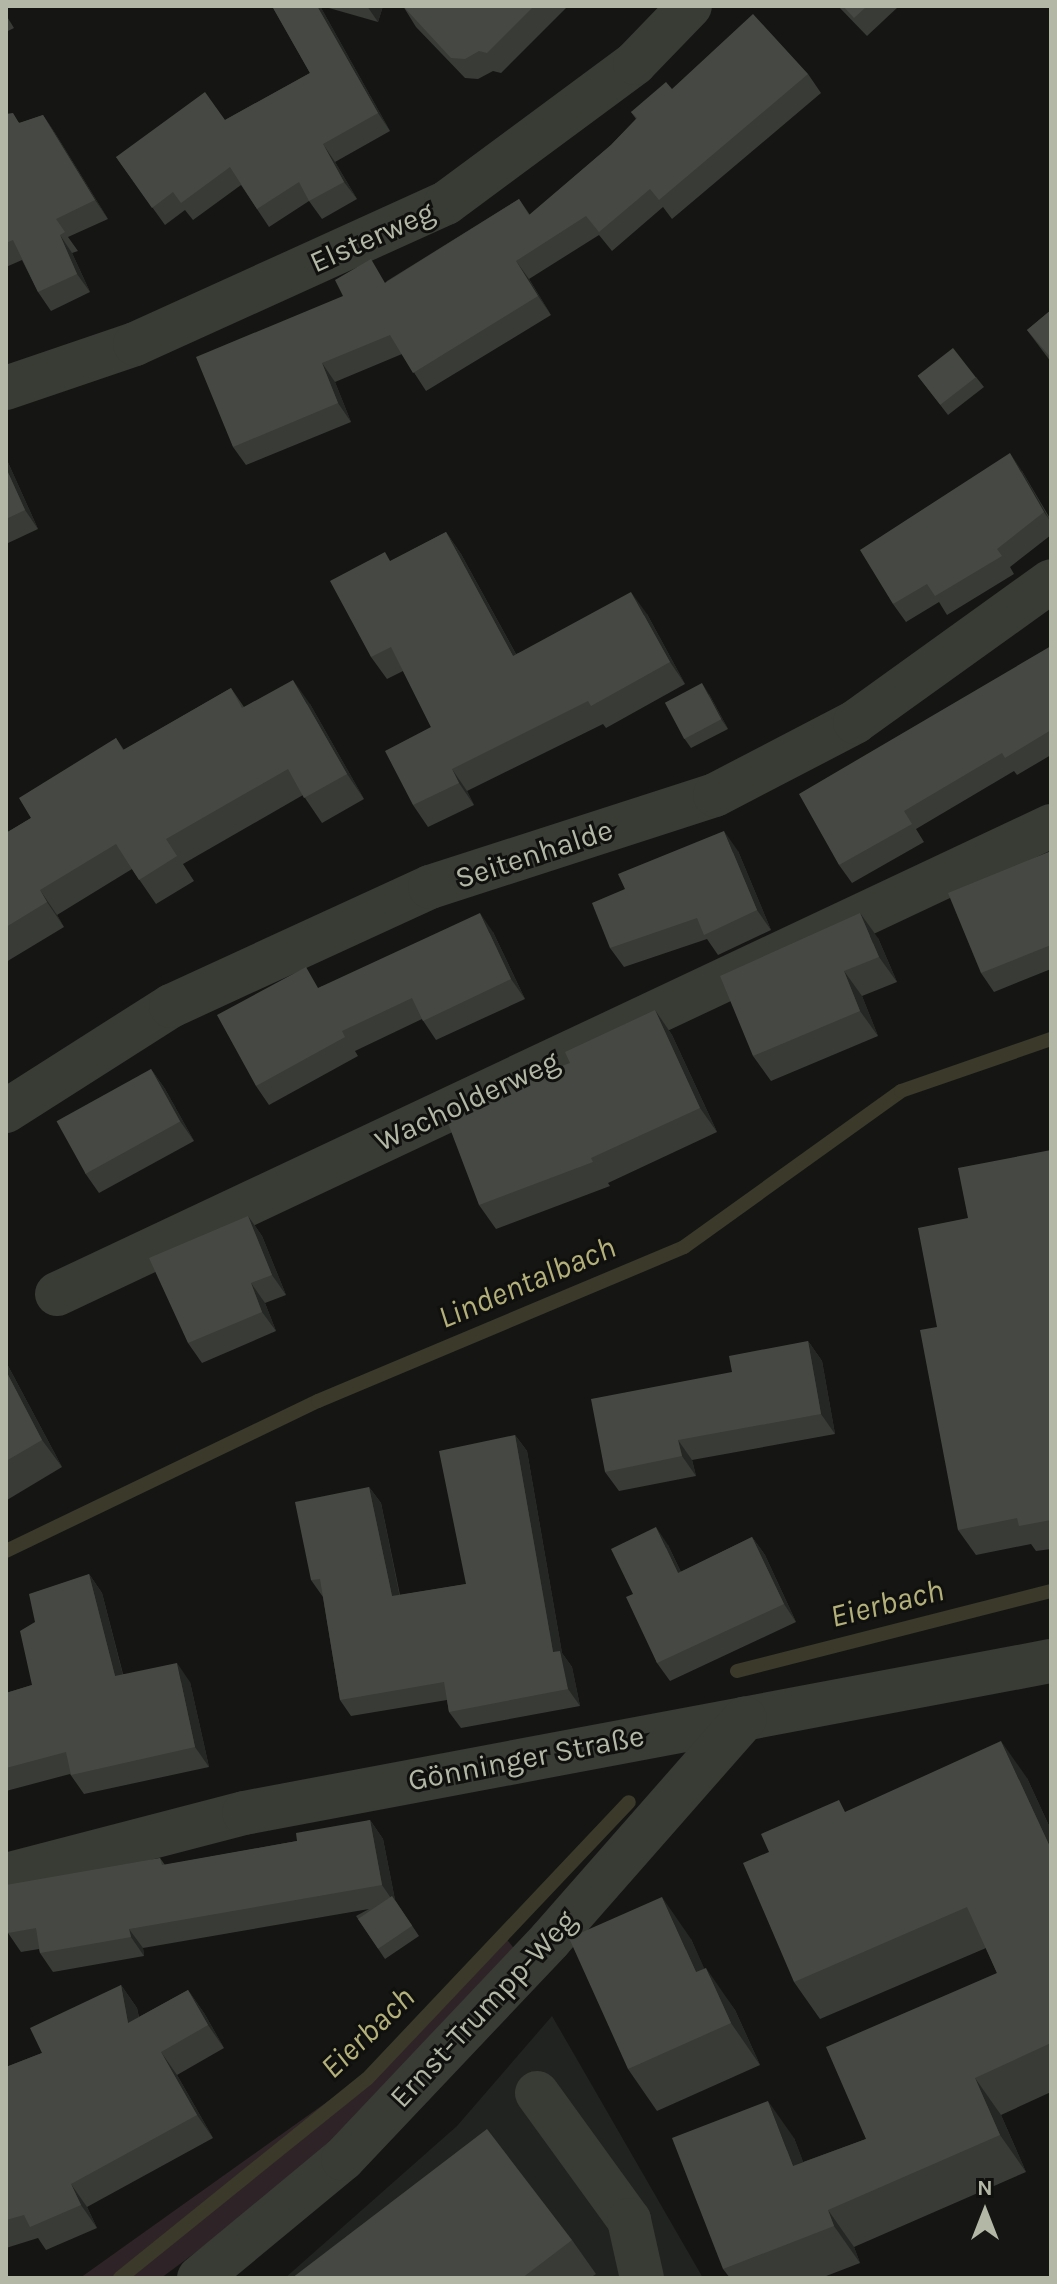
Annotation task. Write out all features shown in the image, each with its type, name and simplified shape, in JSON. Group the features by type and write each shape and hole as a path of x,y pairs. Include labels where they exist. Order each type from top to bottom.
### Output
{"street":[{"name":"Elsterweg","path":"6,388 135,344 446,203 635,63 690,6"},
{"name":"Seitenhalde","path":"6,1111 171,1006 430,887 715,795 855,722 1051,581"},
{"name":"Wacholderweg","path":"57,1294 1051,826"},
{"name":"Gönninger Straße","path":"6,1875 244,1813 565,1750 1051,1661"},
{"name":"Ernst-Trumpp-Weg","path":"199,2278 343,2159 550,1940 737,1719"},
{"path":"537,2093 629,2220 642,2278"}],"shaded area":[{"path":"502,1933 522,1959 295,2179 161,2278 80,2278 359,2079"},
{"path":"552,2016 703,2278 285,2278 457,2126"}],"building":[{"path":"272,6 317,6 378,113 323,144 344,182 309,201 299,182 257,209 230,167 181,203 173,192 152,208 116,157 205,92 225,120 310,73"},
{"path":"403,6 534,6 487,53 479,51 465,59 451,58"},
{"path":"843,6 867,6 854,18"},
{"path":"753,14 808,74 659,200 650,189 599,232 586,216 516,261 538,296 413,373 390,335 322,363 338,403 233,447 196,357 343,296 335,280 371,259 385,283 519,199 529,215 611,145 637,118 631,112 666,82 672,89"},
{"path":"13,113 19,123 43,115 95,200 56,219 65,232 60,235 77,274 38,292 13,240 6,243 6,114"},
{"path":"1051,310 1051,358 1027,330"},
{"path":"953,348 976,377 940,405 918,376"},
{"path":"1010,453 1044,512 997,549 1002,556 935,596 927,584 893,604 860,550"},
{"path":"6,468 25,510 6,519"},
{"path":"446,532 513,656 631,592 670,662 591,706 588,701 452,769 459,783 413,805 385,751 431,727 391,647 371,657 330,581 385,552 390,561"},
{"path":"1051,646 1051,730 1005,758 1002,753 904,811 912,824 839,865 799,794"},
{"path":"293,680 347,774 304,798 288,769 166,839 177,856 139,880 116,844 40,890 47,902 6,927 6,833 31,818 19,798 116,738 123,750 231,688 242,708"},
{"path":"702,683 721,719 684,739 665,703"},
{"path":"724,831 757,910 704,935 697,918 610,948 592,903 625,889 618,874"},
{"path":"1051,851 1051,945 981,973 948,893"},
{"path":"480,913 511,979 423,1021 412,998 342,1031 345,1037 256,1086 217,1015 306,967 318,988"},
{"path":"860,913 879,957 844,971 860,1011 753,1056 720,976"},
{"path":"655,1010 700,1108 591,1158 593,1162 479,1205 443,1110 570,1063 565,1052"},
{"path":"151,1069 180,1121 86,1174 57,1121"},
{"path":"1051,1150 1051,1520 1019,1526 1017,1518 958,1530 920,1330 937,1327 918,1228 968,1218 958,1168"},
{"path":"248,1216 272,1275 251,1283 262,1312 188,1343 149,1258"},
{"path":"808,1341 821,1414 678,1440 682,1456 605,1472 591,1399 732,1372 729,1356"},
{"path":"6,1371 42,1440 6,1461"},
{"path":"515,1435 553,1652 560,1651 568,1689 449,1712 444,1682 340,1700 320,1579 311,1580 295,1502 369,1487 392,1596 466,1584 439,1451"},
{"path":"656,1527 678,1573 752,1537 784,1604 657,1663 626,1597 633,1594 611,1549"},
{"path":"89,1574 115,1676 177,1663 195,1747 71,1775 66,1752 6,1768 6,1693 32,1685 20,1631 35,1622 29,1594"},
{"path":"1001,1741 1051,1849 1051,2043 975,2078 1000,2135 828,2210 834,2226 723,2269 672,2138 768,2101 793,2166 866,2139 826,2047 997,1973 967,1907 794,1982 743,1863 769,1852 761,1834 839,1800 845,1812"},
{"path":"370,1820 382,1885 129,1929 131,1937 40,1953 36,1928 8,1933 6,1885 160,1858 162,1865 297,1841 296,1833"},
{"path":"392,1896 412,1926 378,1949 358,1919"},
{"path":"662,1897 696,1972 706,1968 731,2023 628,2069 569,1938"},
{"path":"121,1985 128,2023 188,1990 208,2025 161,2052 197,2115 71,2184 81,2205 30,2227 24,2215 6,2220 6,2067 42,2053 30,2028"},
{"path":"487,2129 572,2240 522,2278 292,2278"}],"waterway":[{"name":"Lindentalbach","path":"6,1551 318,1401 684,1247 901,1091 1051,1039"},
{"name":"Eierbach","path":"737,1671 1051,1591"},
{"name":"Eierbach","path":"120,2278 367,2079 629,1802"}]}
